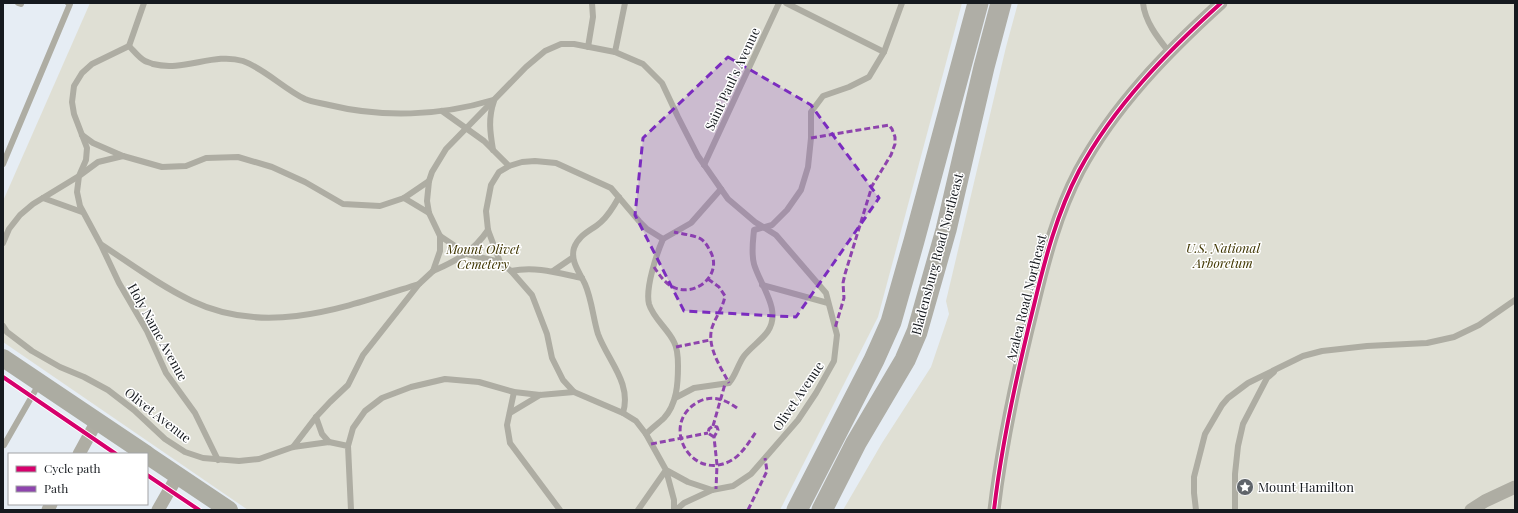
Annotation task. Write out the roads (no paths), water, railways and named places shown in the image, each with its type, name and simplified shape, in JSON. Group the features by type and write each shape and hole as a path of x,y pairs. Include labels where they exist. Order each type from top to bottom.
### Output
{"main road":[{"name":"Bladensburg Road Northeast","path":"798,510 874,360 891,322 978,3"},
{"name":"Bladensburg Road Northeast","path":"822,510 856,443 905,360 917,332 946,230 984,67 1001,3"},
{"path":"3,358 145,453"},
{"path":"148,455 229,510"}],"street":[{"name":"Azalea Road Northeast","path":"994,510 1009,412 1023,345 1062,207 1079,171 1105,129 1126,101 1169,52 1221,3"},
{"path":"80,453 97,421"},
{"path":"158,510 178,475"},
{"path":"1471,510 1485,501 1515,488"}],"lane":[{"path":"3,164 70,4 68,3"},
{"path":"78,176 86,160 87,148 74,114 72,102 74,86 82,73 92,64 130,46 144,3"},
{"path":"588,47 593,17 592,3"},
{"path":"615,52 625,3"},
{"name":"Saint Paul's Avenue","path":"704,165 779,3"},
{"path":"786,3 884,52"},
{"path":"675,398 694,388 726,384 729,382 733,378 739,363 750,349 768,331 772,320 772,304 762,285 754,263 754,230 772,225 787,210 801,190 808,166 811,138 811,112 823,96 849,87 869,77 884,52 902,3"},
{"path":"1143,3 1147,18 1169,52"},
{"name":"Olivet Avenue","path":"429,181 432,172 446,148 526,67 545,51 561,44 574,44 615,52 643,64 662,83 678,117 704,165 728,198 755,222 776,235 826,293 837,335 834,361 816,393 798,420 751,474 733,486 712,490 684,503 675,510"},
{"path":"130,46 145,61 162,66 189,65 220,58 243,62 263,72 282,86 306,99 343,108 388,114 442,111 472,107 495,100"},
{"path":"493,150 489,127 490,112 495,100"},
{"path":"442,111 493,150 509,166"},
{"path":"82,135 93,143 122,156 162,167 186,166 206,158 238,157 272,167 304,182 343,204 380,206 404,198 429,181"},
{"path":"3,243 9,229 20,215 43,198 98,162 122,156"},
{"path":"500,262 488,230 486,211 491,185 499,172 509,166 522,162 535,161 556,163 611,188 647,229 663,238"},
{"name":"Holy Name Avenue","path":"78,176 77,192 82,212 101,245 119,283 147,331 166,373 195,413 218,460"},
{"path":"429,181 427,201 429,213 440,236 440,251 433,271"},
{"path":"646,434 665,417 675,398 678,378 678,356 676,343 649,304 648,289 658,252 663,238 690,223 721,189"},
{"path":"619,197 611,211 601,222 587,230 577,240 572,258 589,294 594,322 599,336 623,384 623,413"},
{"path":"43,198 82,212"},
{"path":"404,198 429,213"},
{"path":"293,447 316,417 348,385 363,355 418,284 433,271 448,265 467,254 488,230"},
{"path":"440,236 467,254 500,262 511,271 532,295 547,334 552,358 563,380 574,392 623,413 636,421 646,434 666,470 674,500 675,510"},
{"path":"101,245 167,288 192,301 216,311 243,317 276,319 319,313 418,284"},
{"path":"553,271 572,258"},
{"path":"511,271 522,269 553,271 582,278"},
{"path":"762,285 828,303"},
{"path":"1196,510 1194,477 1206,434 1216,413 1228,398 1248,383 1303,356 1322,351 1367,346 1426,343 1447,339 1479,325 1515,300"},
{"name":"Olivet Avenue","path":"3,326 7,332 32,351 60,367 108,390 134,410 165,439 185,452 203,458 239,461 259,459 293,447 329,442 348,446"},
{"path":"1236,510 1235,474 1238,446 1243,424 1267,378 1283,365"},
{"path":"351,510 348,446 353,428 365,411 382,398 411,387 445,379 479,382 514,392 540,395 574,392"},
{"path":"4,445 40,382"},
{"path":"514,392 507,425 510,443 560,510"},
{"path":"510,413 540,395"},
{"path":"316,417 322,434 329,442"},
{"path":"638,510 666,470"},
{"name":"Olivet Avenue","path":"666,470 688,482 712,490"}],"place":[{"name":"Mount Hamilton","path":"1245,487"}],"park label":[{"name":"Mount Olivet Cemetery","path":"483,256"},
{"name":"U.S. National Arboretum","path":"1223,256"}]}
